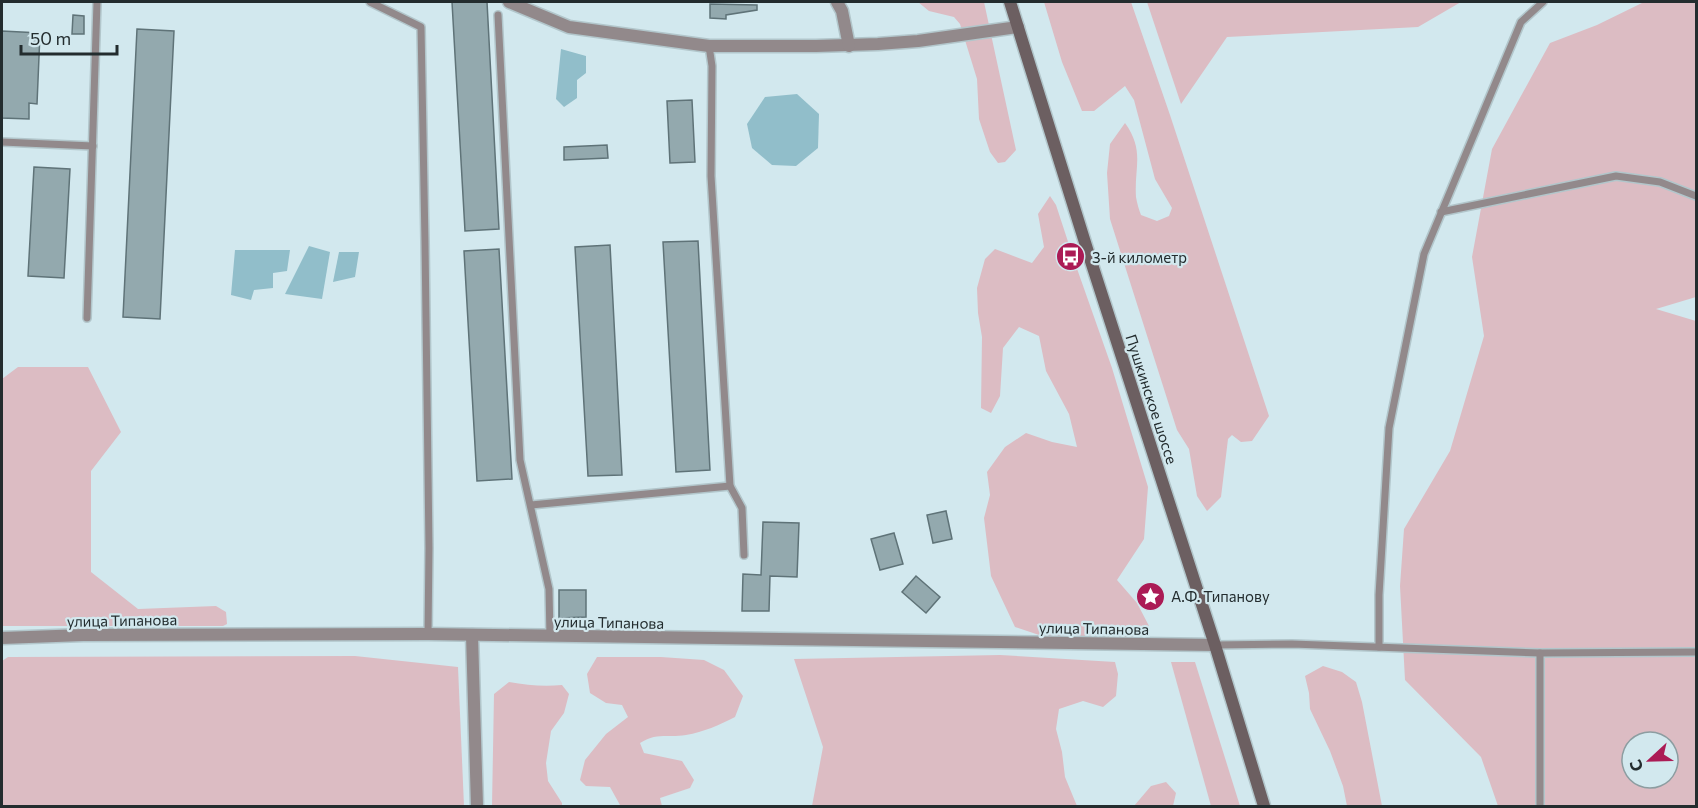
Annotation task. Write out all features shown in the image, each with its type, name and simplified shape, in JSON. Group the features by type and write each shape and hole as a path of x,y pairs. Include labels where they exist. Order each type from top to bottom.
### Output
{"main road":[{"name":"Пушкинское шоссе","path":"1010,2 1215,645 1264,807"}],"street":[{"path":"509,2 569,27 709,46 849,46 918,41 1018,27"},
{"path":"837,2 842,11 849,46"},
{"name":"улица Типанова","path":"2,638 82,634 428,634 1215,645"},
{"path":"472,635 477,807"}],"lane":[{"path":"87,318 97,2"},
{"path":"370,2 421,27 426,277 428,634"},
{"path":"1378,646 1378,595 1389,428 1424,254 1521,22 1543,2"},
{"path":"498,15 520,460 549,589 550,637"},
{"path":"709,46 712,66 711,176 730,486 742,508 744,555"},
{"path":"2,142 93,146"},
{"path":"1441,212 1616,176 1660,182 1696,196"},
{"path":"531,505 730,486"},
{"path":"1215,645 1378,646 1540,653 1696,652"},
{"path":"1540,653 1540,807"}],"shaded area":[{"path":"918,2 984,2 1016,150 1005,162 998,163 990,152 979,119 977,79 960,24 954,17 929,11"},
{"path":"1044,2 1131,2 1269,416 1252,441 1241,442 1232,435 1228,439 1221,497 1207,511 1197,496 1189,449 1177,430 1110,219 1107,173 1110,144 1125,123 1137,151 1136,197 1141,215 1157,221 1169,216 1172,208 1155,179 1134,100 1125,86 1094,111 1082,111 1062,62"},
{"path":"1147,2 1461,2 1418,27 1227,37 1181,104"},
{"path":"1644,2 1696,2 1696,297 1656,309 1696,321 1696,806 1498,806 1481,757 1405,680 1400,586 1404,529 1450,451 1484,336 1472,257 1492,149 1550,43 1597,25"},
{"path":"1050,196 1056,205 1112,368 1148,487 1144,539 1117,580 1137,603 1149,626 1126,643 1045,637 1015,627 991,576 984,518 990,495 987,472 1005,447 1026,433 1077,447 1069,414 1046,371 1039,336 1019,327 1003,348 1000,396 991,413 981,408 982,337 977,288 985,259 995,249 1032,263 1044,247 1038,214"},
{"path":"18,367 88,367 121,432 91,471 91,572 138,609 216,606 226,612 227,624 223,626 2,626 2,379"},
{"path":"1000,655 1115,662 1118,674 1116,696 1103,707 1083,701 1059,709 1056,729 1065,777 1077,806 812,806 823,747 794,659"},
{"path":"355,656 458,667 464,806 2,806 2,661 8,657"},
{"path":"597,657 704,660 724,670 743,696 735,717 723,723 693,734 657,736 640,743 644,753 682,761 694,780 690,788 660,798 662,806 619,806 610,787 586,786 580,780 585,760 606,734 628,717 622,705 606,703 590,693 587,674"},
{"path":"1171,662 1195,662 1240,806 1211,806"},
{"path":"1323,666 1342,672 1356,682 1382,806 1347,806 1343,786 1330,751 1310,709 1305,676"},
{"path":"509,682 562,685 569,694 564,713 551,731 546,763 548,781 562,806 492,806 494,694"},
{"path":"1166,782 1176,793 1173,806 1134,806 1151,786"}],"water":[{"path":"561,49 586,56 586,73 577,80 577,98 564,107 556,99"},
{"path":"797,94 819,114 818,148 796,166 772,165 752,148 747,124 765,97"},
{"path":"309,246 330,252 322,299 285,294"},
{"path":"235,250 290,250 287,271 273,273 273,288 254,290 251,300 231,295"},
{"path":"339,252 359,252 355,277 333,282"}],"building":[{"path":"452,2 487,2 499,229 465,231"},
{"path":"710,4 757,5 757,10 726,15 726,19 710,18"},
{"path":"73,15 84,16 84,34 72,34"},
{"path":"137,29 174,31 160,319 123,317"},
{"path":"2,31 40,33 37,104 29,103 29,119 2,118"},
{"path":"692,100 695,162 670,163 667,101"},
{"path":"607,145 608,158 564,160 564,147"},
{"path":"34,167 70,169 64,278 28,276"},
{"path":"698,241 710,470 676,472 663,242"},
{"path":"610,245 622,475 588,476 575,247"},
{"path":"499,249 512,479 477,481 464,251"},
{"path":"946,511 952,539 933,543 927,515"},
{"path":"763,522 799,523 797,577 770,576 769,611 742,611 743,574 761,575"},
{"path":"894,533 903,564 880,570 871,539"},
{"path":"916,576 940,597 926,613 902,592"},
{"path":"559,590 586,590 586,617 559,618"}],"place":[{"name":"3-й километр","path":"1071,257"},
{"name":"А.Ф. Типанову","path":"1150,596"}]}
